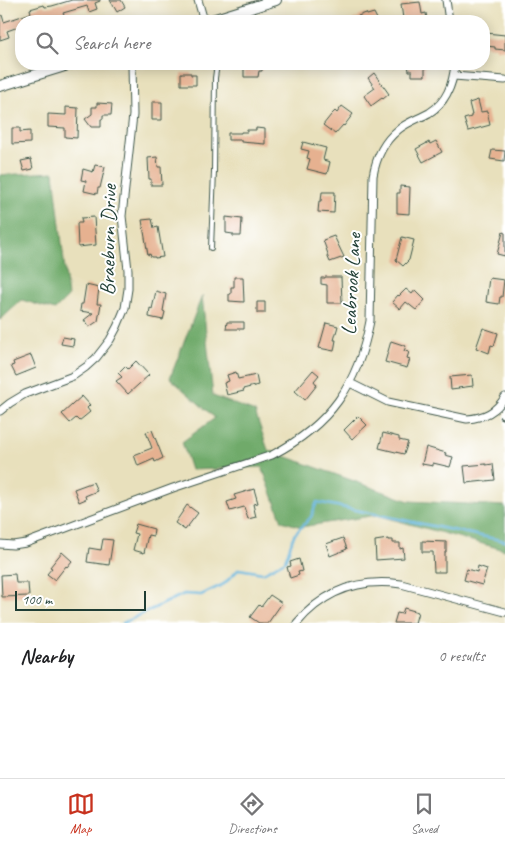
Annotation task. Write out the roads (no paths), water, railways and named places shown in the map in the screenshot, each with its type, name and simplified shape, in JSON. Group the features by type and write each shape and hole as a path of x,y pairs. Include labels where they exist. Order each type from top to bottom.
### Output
{"street":[{"path":"198,0 202,15"},
{"path":"228,15 276,0"},
{"path":"446,0 448,15"},
{"path":"0,86 52,70"},
{"name":"Braeburn Drive","path":"0,411 25,394 73,376 86,367 110,340 125,308 128,270 122,216 133,115 132,70"},
{"name":"Leabrook Lane","path":"0,544 26,543 173,488 272,455 302,438 329,413 350,383 361,359 370,321 373,176 375,164 380,152 397,131 438,106 448,92 454,70"},
{"path":"454,76 505,80"},
{"path":"350,383 388,402 467,419 486,415 500,405 505,397"},
{"path":"297,623 316,604 328,596 343,588 372,582 401,584 505,612"}],"lane":[{"path":"211,248 216,70"}],"waterway":[{"path":"123,623 184,594 201,595 224,584 239,569 263,573 285,561 294,535 311,517 317,502 505,541"}]}
